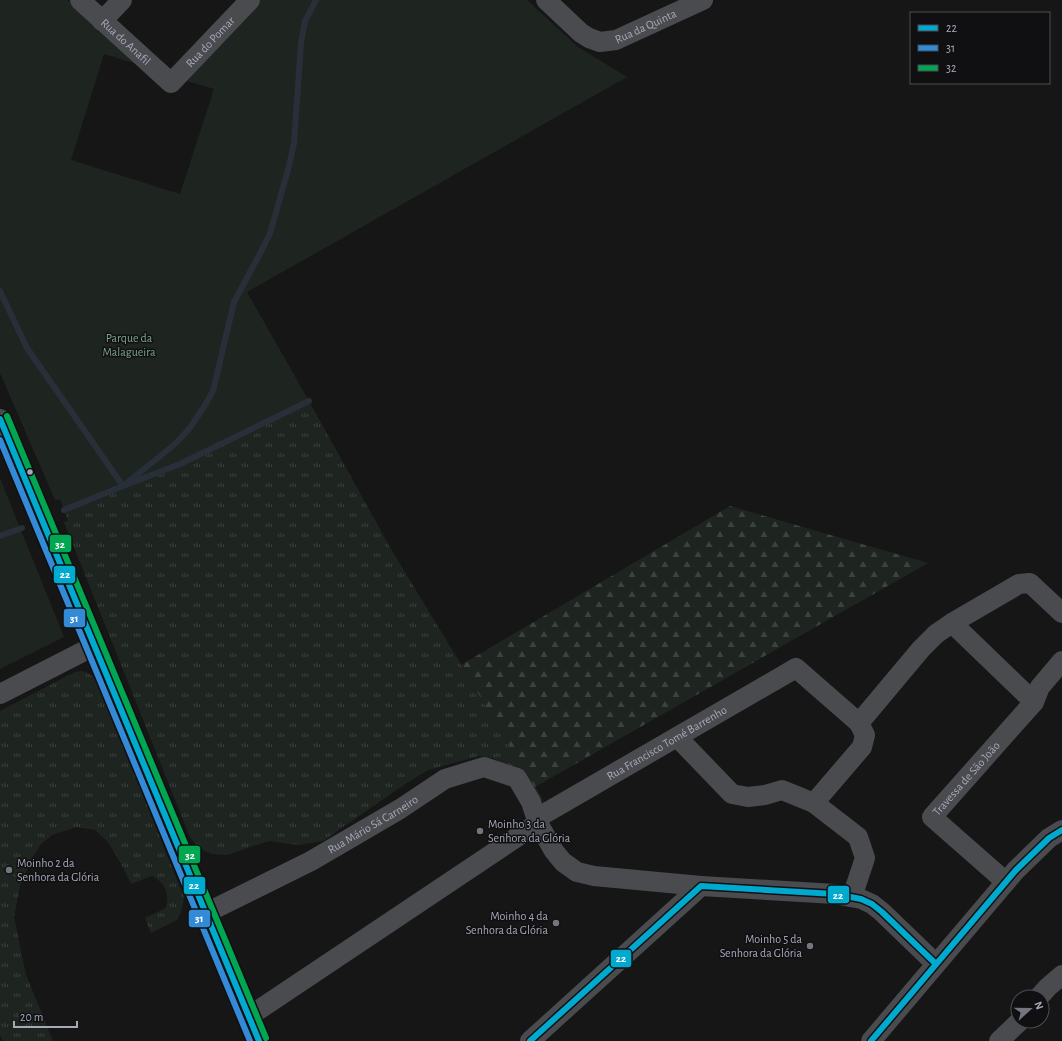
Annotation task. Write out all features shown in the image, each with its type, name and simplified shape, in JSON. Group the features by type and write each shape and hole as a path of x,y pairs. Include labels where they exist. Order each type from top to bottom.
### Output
{"street":[{"name":"Rua do Anafil","path":"80,0 171,83"},
{"path":"102,21 122,0"},
{"name":"Rua do Pomar","path":"171,83 250,0"},
{"name":"Rua da Quinta","path":"546,0 580,33 600,42 616,40 703,0"},
{"path":"0,419 258,1041"},
{"path":"814,803 862,747 865,735 859,723 921,649 936,634 1019,584 1030,584 1062,612"},
{"path":"952,623 1034,702"},
{"path":"0,694 94,646"},
{"name":"Travessa de São João","path":"1006,882 932,817 1034,702 1040,687 1062,661"},
{"name":"Rua Francisco Tomé Barrenho","path":"248,1017 536,814 677,737 796,668 859,723"},
{"path":"677,737 732,794 748,797 765,795 782,790 814,803 858,837 865,858 852,898"},
{"name":"Rua Mário Sá Carneiro","path":"206,913 311,862 400,809 445,779 484,767 517,778 554,851 563,862 576,872 594,876 701,886 835,894 861,899 872,904 882,912 936,964"},
{"path":"871,1041 1016,870 1049,838 1062,830"},
{"path":"530,1041 701,886"},
{"path":"1046,989 1062,975"},
{"path":"999,1041 1012,1029"}],"green space":[{"name":"Parque da Malagueira","path":"0,0 68,0 137,64 104,54 71,160 180,194 214,89 187,81 259,0 527,0 578,47 627,77 247,292 309,401 180,464 64,510 60,499 55,500 0,373"},
{"path":"309,401 391,549 545,803 510,767 492,758 479,756 428,770 405,784 323,841 298,845 270,841 227,855 212,854 198,848 190,837 64,522 68,521 64,510 180,464"},
{"path":"0,478 64,637 0,669"},
{"path":"730,506 928,563 535,787 461,665"},
{"path":"81,671 90,674 97,681 184,897 182,910 177,920 151,933 145,918 166,908 167,893 160,882 152,876 131,884 108,842 95,830 76,827 52,835 41,844 32,858 20,886 14,917 26,975 53,1041 3,1041 0,1035 0,711 75,672"}],"waterway":[{"path":"0,291 27,348 123,486 175,444 189,429 213,391 234,302 270,233 294,143 301,43 305,21 316,0"},
{"path":"64,510 180,464 309,401"},
{"path":"0,536 22,528"}],"transit line":[{"name":"32","path":"7,416 266,1038"},
{"name":"22","path":"0,419 259,1041"},
{"name":"31","path":"0,440 250,1041"},
{"name":"22","path":"871,1041 1016,870 1049,838 1062,830"},
{"name":"22","path":"530,1041 701,886 835,894 861,899 872,904 882,912 936,964"}],"place":[{"name":"Moinho 3 da Senhora da Glória","path":"480,831"},
{"name":"Moinho 2 da Senhora da Glória","path":"9,870"},
{"name":"Moinho 4 da Senhora da Glória","path":"556,923"},
{"name":"Moinho 5 da Senhora da Glória","path":"810,946"}]}
